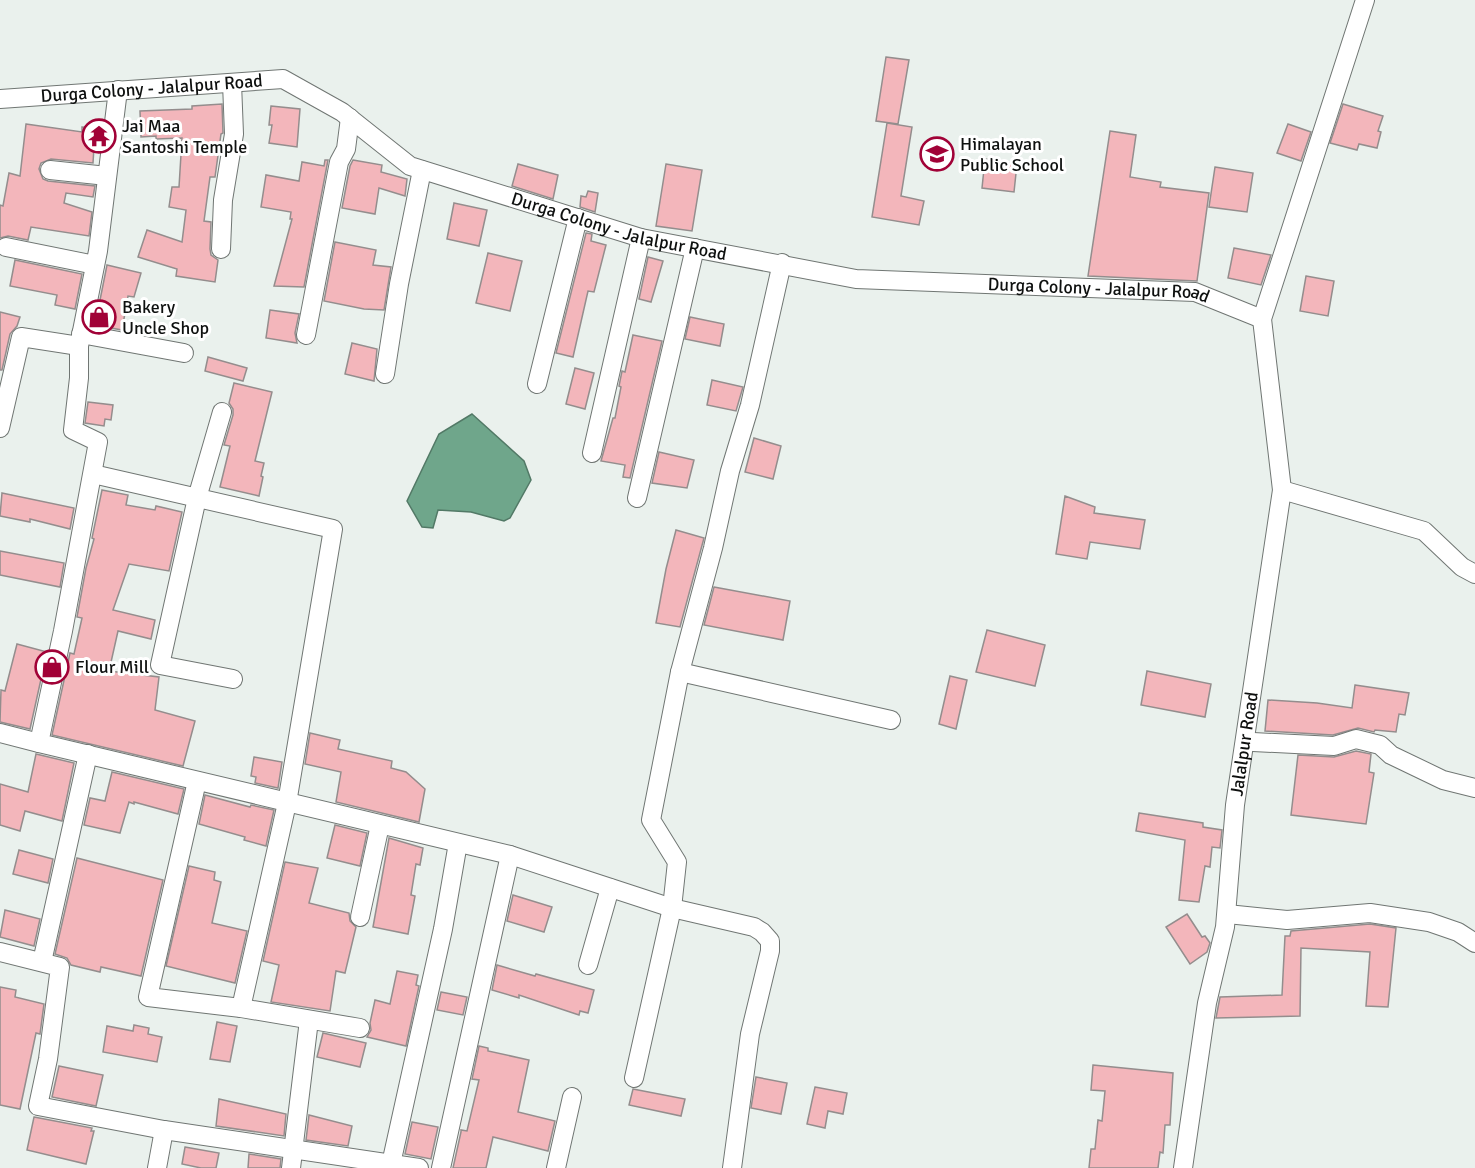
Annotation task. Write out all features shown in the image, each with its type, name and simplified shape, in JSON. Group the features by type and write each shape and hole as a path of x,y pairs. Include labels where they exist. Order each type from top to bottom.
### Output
{"street":[{"path":"1262,319 1365,0"},
{"name":"Durga Colony - Jalalpur Road","path":"0,99 283,79 342,112 410,166 641,238 782,263 856,279 1195,292 1262,319"},
{"path":"221,249 223,200 234,134 232,83"},
{"path":"39,742 63,631 98,442 73,430 79,378 80,340 95,265 118,90"},
{"path":"306,335 339,162 345,149 350,118"},
{"path":"50,170 107,176"},
{"path":"385,374 399,284 422,170"},
{"path":"537,384 578,218"},
{"path":"592,453 641,238"},
{"path":"6,247 95,265"},
{"path":"637,498 695,248"},
{"path":"634,1078 672,908 677,862 651,820 680,672 713,548 730,471 750,405 782,263"},
{"name":"Jalalpur Road","path":"1183,1168 1208,1003 1227,914 1235,805 1282,490 1262,319"},
{"path":"0,428 4,394 21,337 80,340 184,353"},
{"path":"222,412 197,498 160,665 233,679"},
{"path":"93,474 333,529 287,802 241,1008"},
{"path":"1282,490 1424,531 1462,567 1475,574"},
{"path":"680,672 891,720"},
{"path":"0,733 510,855 672,908 754,927 770,941 770,951 750,1034 732,1168"},
{"path":"1253,742 1334,746 1356,739 1380,745 1391,755 1443,780 1475,788"},
{"path":"42,962 88,754"},
{"path":"197,781 148,997 241,1008 360,1028"},
{"path":"360,917 380,825"},
{"path":"391,1164 443,929 458,843"},
{"path":"441,1168 510,855"},
{"path":"588,965 610,888"},
{"path":"1227,914 1287,920 1370,913 1428,922 1458,932 1475,943"},
{"path":"0,952 60,967 48,1059 39,1106 164,1130 293,1159 391,1164 419,1168"},
{"path":"293,1159 309,1020"},
{"path":"556,1168 572,1097"},
{"path":"158,1168 164,1130"}],"shaded area":[{"path":"472,414 524,461 531,480 510,518 504,521 471,512 438,510 433,528 422,527 407,501 439,434"}],"building":[{"path":"886,57 909,60 898,124 876,121"},
{"path":"222,104 223,133 215,177 210,177 204,221 211,222 211,255 218,260 215,282 176,276 177,269 138,257 147,230 182,242 186,210 169,207 172,187 179,187 182,138 141,137 140,111 192,109 192,106"},
{"path":"1343,104 1383,116 1378,131 1381,132 1377,148 1359,144 1357,150 1330,143"},
{"path":"271,106 300,109 297,147 269,143 272,125 269,125"},
{"name":"Himalayan Public School","path":"887,123 912,127 901,196 924,201 919,225 872,217"},
{"path":"26,124 82,132 82,127 101,128 100,147 94,147 93,163 51,159 41,163 39,169 43,179 48,181 95,186 93,197 66,193 64,203 92,212 89,236 31,227 28,240 8,236 0,238 0,205 3,206 9,173 20,176"},
{"path":"1288,124 1311,132 1301,161 1277,153"},
{"path":"1110,131 1136,135 1130,177 1161,182 1160,187 1209,193 1197,281 1088,276"},
{"path":"985,159 1017,164 1014,192 982,188"},
{"path":"325,160 328,160 304,287 274,286 292,219 290,219 291,212 261,207 266,175 299,181 302,162 324,166"},
{"path":"353,160 382,165 381,172 407,179 405,196 379,188 375,214 342,208"},
{"path":"518,164 558,175 553,199 512,186"},
{"path":"666,164 702,170 692,231 656,226"},
{"path":"1215,167 1253,173 1247,212 1209,207"},
{"path":"588,191 598,193 595,212 580,207 581,196 586,197"},
{"path":"454,203 487,210 479,246 447,239"},
{"path":"586,233 592,234 591,241 606,245 594,292 588,291 573,357 556,353"},
{"path":"335,242 376,250 373,265 391,267 384,310 364,309 324,301"},
{"path":"1234,248 1271,255 1261,285 1228,278"},
{"path":"488,253 522,261 510,311 476,303"},
{"path":"648,257 663,261 651,302 639,299"},
{"path":"15,260 82,274 75,309 55,305 57,295 10,286"},
{"path":"107,265 141,273 134,297 128,296 122,330 95,325"},
{"path":"1306,276 1334,281 1328,316 1300,311"},
{"path":"270,310 299,314 295,333 297,343 266,338"},
{"path":"0,312 20,317 17,326 10,334 2,370 0,370"},
{"path":"690,317 724,324 720,346 685,339"},
{"path":"633,335 662,341 630,478 623,477 625,465 601,461 613,418 615,418 622,371 625,372"},
{"path":"352,343 377,349 374,381 345,374"},
{"path":"208,357 247,368 243,381 205,371"},
{"path":"575,368 594,373 585,409 566,404"},
{"path":"712,380 743,387 736,411 707,405"},
{"path":"234,383 272,392 255,461 264,463 259,496 220,487 230,446 224,445 233,415 233,409 229,403"},
{"path":"88,402 113,405 111,420 105,419 104,426 85,423"},
{"path":"754,438 781,446 773,479 745,472"},
{"path":"659,452 694,460 687,488 652,483"},
{"path":"102,490 128,495 126,505 155,510 156,506 182,512 169,571 129,564 113,610 155,620 151,639 118,631 109,671 159,677 155,710 195,721 183,766 52,735 70,653 74,654 82,618 77,617"},
{"path":"2,493 74,508 70,529 30,519 30,522 0,516"},
{"path":"1065,496 1095,507 1094,513 1145,520 1140,549 1090,542 1087,559 1056,554"},
{"path":"676,530 704,538 680,627 656,623"},
{"path":"0,551 64,563 60,587 0,575"},
{"path":"714,587 790,601 783,640 704,625"},
{"path":"987,630 1045,645 1035,686 976,672"},
{"path":"17,644 47,652 30,729 0,722 1,690 5,691"},
{"path":"1147,671 1211,684 1205,717 1141,705"},
{"path":"950,676 967,680 956,729 939,724"},
{"path":"1355,685 1409,693 1405,715 1399,714 1396,732 1375,730 1374,732 1358,728 1333,735 1265,731 1268,700 1352,708"},
{"path":"310,733 340,740 338,749 392,761 391,768 406,772 425,789 419,822 336,802 341,772 305,764"},
{"path":"1356,751 1371,754 1369,772 1374,773 1366,824 1291,815 1298,755 1334,757"},
{"path":"36,754 74,763 62,821 25,811 20,831 0,825 0,784 28,792"},
{"path":"254,757 282,762 278,788 255,783 256,777 251,776"},
{"path":"112,772 184,789 178,814 129,802 120,833 84,825 90,798 105,801"},
{"path":"205,795 250,807 251,805 274,810 266,846 244,840 245,837 199,824"},
{"path":"1139,813 1203,823 1203,827 1222,830 1220,848 1212,847 1210,867 1205,866 1199,902 1179,900 1185,840 1136,831"},
{"path":"335,825 367,833 360,866 327,858"},
{"path":"389,838 423,848 420,865 416,864 411,895 415,896 408,934 373,927"},
{"path":"19,850 53,859 48,883 13,874"},
{"path":"77,858 163,880 141,976 101,967 100,972 71,965 67,958 55,954"},
{"path":"285,862 318,868 309,903 349,913 350,921 356,927 345,973 336,971 330,1011 271,1002 279,965 263,961"},
{"path":"189,866 215,872 214,880 221,882 212,923 247,931 235,983 166,966"},
{"path":"513,895 552,907 544,932 507,921"},
{"path":"5,910 40,919 34,946 0,937"},
{"path":"1187,914 1202,937 1205,936 1210,943 1207,952 1190,964 1166,927"},
{"path":"1370,924 1396,928 1388,1007 1366,1006 1370,952 1301,948 1300,1016 1216,1018 1220,997 1282,995 1285,936 1290,936 1291,931"},
{"path":"497,965 594,990 588,1013 580,1011 579,1015 519,995 519,998 492,990"},
{"path":"397,971 418,975 416,985 419,986 406,1046 367,1037 371,1030 370,1023 375,1000 390,1004"},
{"path":"0,987 16,990 15,997 44,1004 40,1034 36,1033 20,1109 0,1105"},
{"path":"441,992 467,997 463,1015 437,1010"},
{"path":"217,1022 237,1026 230,1062 210,1059"},
{"path":"134,1025 149,1028 148,1034 162,1037 157,1062 103,1052 107,1026 133,1031"},
{"path":"323,1033 366,1043 360,1067 317,1057"},
{"path":"479,1046 488,1048 488,1051 529,1060 518,1112 555,1121 548,1151 493,1137 486,1168 453,1168 461,1130 467,1131 479,1080 472,1079"},
{"path":"1093,1065 1173,1073 1170,1125 1165,1125 1163,1153 1160,1152 1158,1168 1089,1168 1091,1149 1095,1149 1098,1120 1102,1121 1105,1091 1091,1090"},
{"path":"59,1066 103,1075 96,1106 52,1097"},
{"path":"756,1077 787,1083 781,1114 751,1108"},
{"path":"815,1087 847,1093 843,1114 828,1111 825,1128 807,1124"},
{"path":"633,1089 685,1099 681,1116 629,1105"},
{"path":"219,1099 286,1114 284,1136 216,1126"},
{"path":"309,1115 352,1126 348,1146 306,1140"},
{"path":"34,1117 92,1128 91,1131 94,1131 86,1164 27,1150"},
{"path":"412,1122 438,1127 431,1159 405,1154"},
{"path":"185,1147 219,1153 216,1168 182,1164"},
{"path":"249,1154 281,1159 280,1168 248,1168"}],"place":[{"name":"Jai Maa Santoshi Temple","path":"99,136"},
{"name":"Himalayan Public School","path":"937,154"},
{"name":"Bakery Uncle Shop","path":"99,317"},
{"name":"Flour Mill","path":"52,667"}]}
